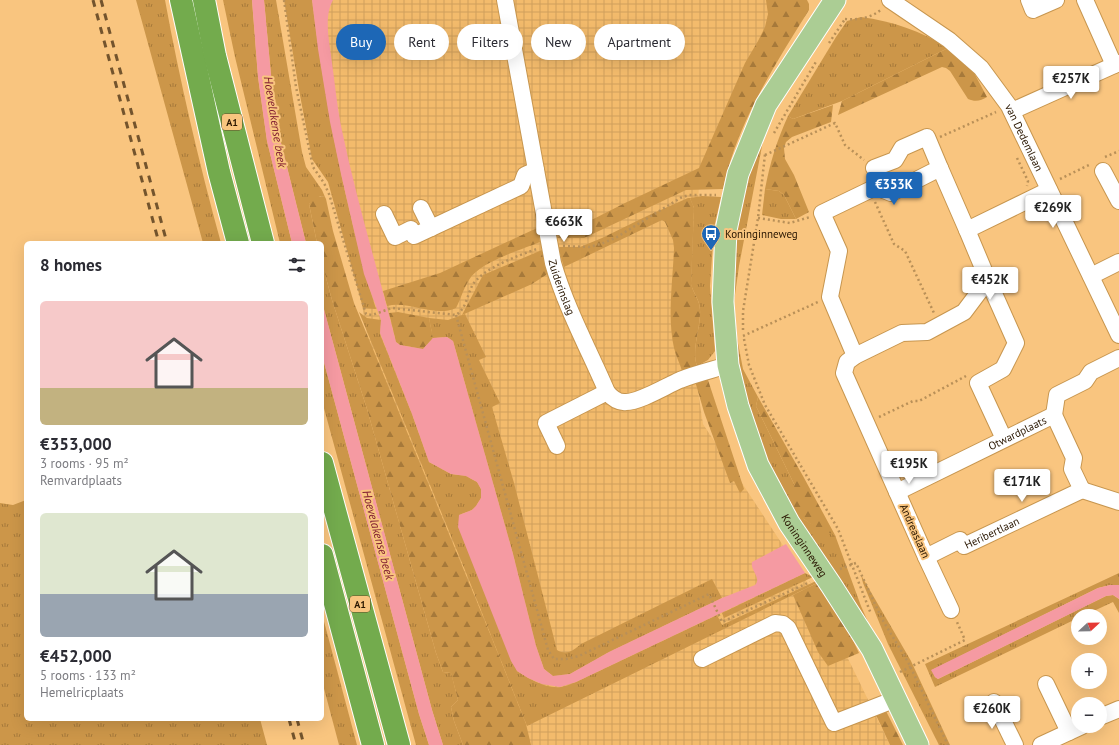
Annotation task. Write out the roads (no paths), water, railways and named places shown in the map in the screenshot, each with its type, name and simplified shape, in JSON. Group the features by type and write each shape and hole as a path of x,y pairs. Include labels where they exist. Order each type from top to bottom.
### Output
{"highway":[{"name":"A1","path":"181,0 218,165 237,241"},
{"name":"A1","path":"204,0 215,56 262,241"},
{"name":"A1","path":"324,469 399,745"},
{"name":"A1","path":"324,562 373,745"}],"main road":[{"name":"Koninginneweg","path":"836,10 766,105 738,174 726,230 723,302 728,365 738,406 758,465 789,523 872,649 918,745"}],"street":[{"name":"Zuiderinslag","path":"505,0 525,172 558,280 607,392"},
{"name":"van Dedemlaan","path":"890,0 948,40 981,68 1004,112 1048,187 1119,335"},
{"path":"1029,0 1033,10 1056,0"},
{"path":"1004,112 1117,64 1085,0"},
{"path":"874,168 895,160 902,148 927,138 1016,343 1003,370 978,383 1004,439"},
{"path":"1100,164 1119,201"},
{"path":"940,168 891,193 876,187 822,213 839,251 830,297 855,356 902,333 927,332 964,312 988,280"},
{"path":"384,214 395,237 411,229 414,236 522,186 525,172"},
{"path":"967,230 1032,198 1048,187"},
{"path":"421,208 431,228"},
{"path":"1091,276 1119,262"},
{"name":"Andreaslaan","path":"855,356 847,362 844,373 951,610"},
{"name":"Otwardplaats","path":"897,492 1054,415 1057,396 1085,381 1091,372 1119,358"},
{"path":"557,446 546,423 607,392 611,397 618,401 625,403 634,401 682,380 728,365"},
{"path":"1054,415 1074,458 1072,469 1082,490 1119,502"},
{"name":"Heribertlaan","path":"926,557 960,540 964,546 1082,490"},
{"path":"702,659 775,623 782,624 788,628 834,723 896,699"},
{"path":"1047,684 1071,723"},
{"path":"994,702 1015,745"},
{"path":"1107,715 1119,709"},
{"path":"1041,745 1071,731"}],"water":[{"name":"Hoevelakense beek","path":"252,0 264,0 271,75 280,139 306,241 292,241 267,141 258,77"},
{"path":"312,0 333,0 328,15 328,31 340,118 353,180 396,342 400,345 423,349 433,338 447,337 453,341 513,554 536,646 544,669 553,676 570,674 609,652 722,598 755,585 757,582 757,577 752,562 786,544 805,573 576,682 560,687 542,684 517,671 511,661 458,527 459,515 472,510 476,506 481,498 481,489 477,482 466,476 451,474 429,462 380,333 381,320 364,274 330,122 318,49"},
{"name":"Hoevelakense beek","path":"324,309 432,710 443,745 429,745 419,714 324,362"},
{"path":"1110,585 1119,585 1119,599 1113,595 1106,596 1080,609 1071,609 1071,613 938,679 931,670 1098,588"}],"railway":[{"path":"93,0 158,241"},
{"path":"101,0 166,241"},
{"path":"290,721 296,745"},
{"path":"298,721 304,745"}],"place":[{"name":"Koninginneweg","path":"711,251"}]}
